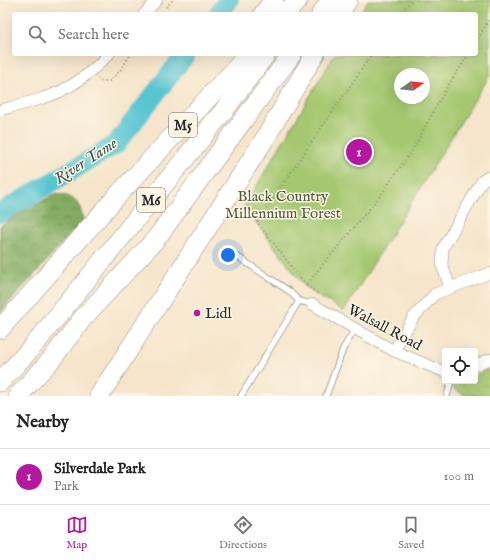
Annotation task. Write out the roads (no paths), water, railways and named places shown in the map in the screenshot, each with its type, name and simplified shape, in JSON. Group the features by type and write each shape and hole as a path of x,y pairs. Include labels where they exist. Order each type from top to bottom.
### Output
{"highway":[{"path":"265,12 274,0"},
{"path":"288,12 298,0"},
{"path":"296,12 304,0"},
{"path":"322,12 331,0"},
{"path":"340,12 348,0"},
{"name":"M5","path":"118,195 229,56"},
{"name":"M5","path":"4,325 118,195 246,56"},
{"name":"M6","path":"0,382 34,344 222,113 265,56"},
{"name":"M6","path":"18,396 51,360 83,318 154,240 291,56"},
{"path":"99,396 264,140 314,56"}],"street":[{"path":"146,12 157,0"},
{"path":"0,110 57,94 75,85 107,56"},
{"path":"450,287 442,265 443,248 487,182"},
{"path":"394,351 413,318 435,294 490,273"},
{"name":"Walsall Road","path":"312,304 394,351 442,371"},
{"path":"478,364 490,359"}],"lane":[{"path":"232,254 289,292 299,301 312,304"},
{"path":"241,396 299,301"},
{"path":"326,396 343,349 355,329"},
{"path":"447,396 450,384"}],"waterway":[{"name":"River Tame","path":"220,12 229,0"},
{"name":"River Tame","path":"0,213 116,144 184,56"}],"place":[{"name":"Silverdale Park","path":"359,152"},
{"name":"Lidl","path":"197,313"}],"park label":[{"name":"Black Country Millennium Forest","path":"283,204"}]}
